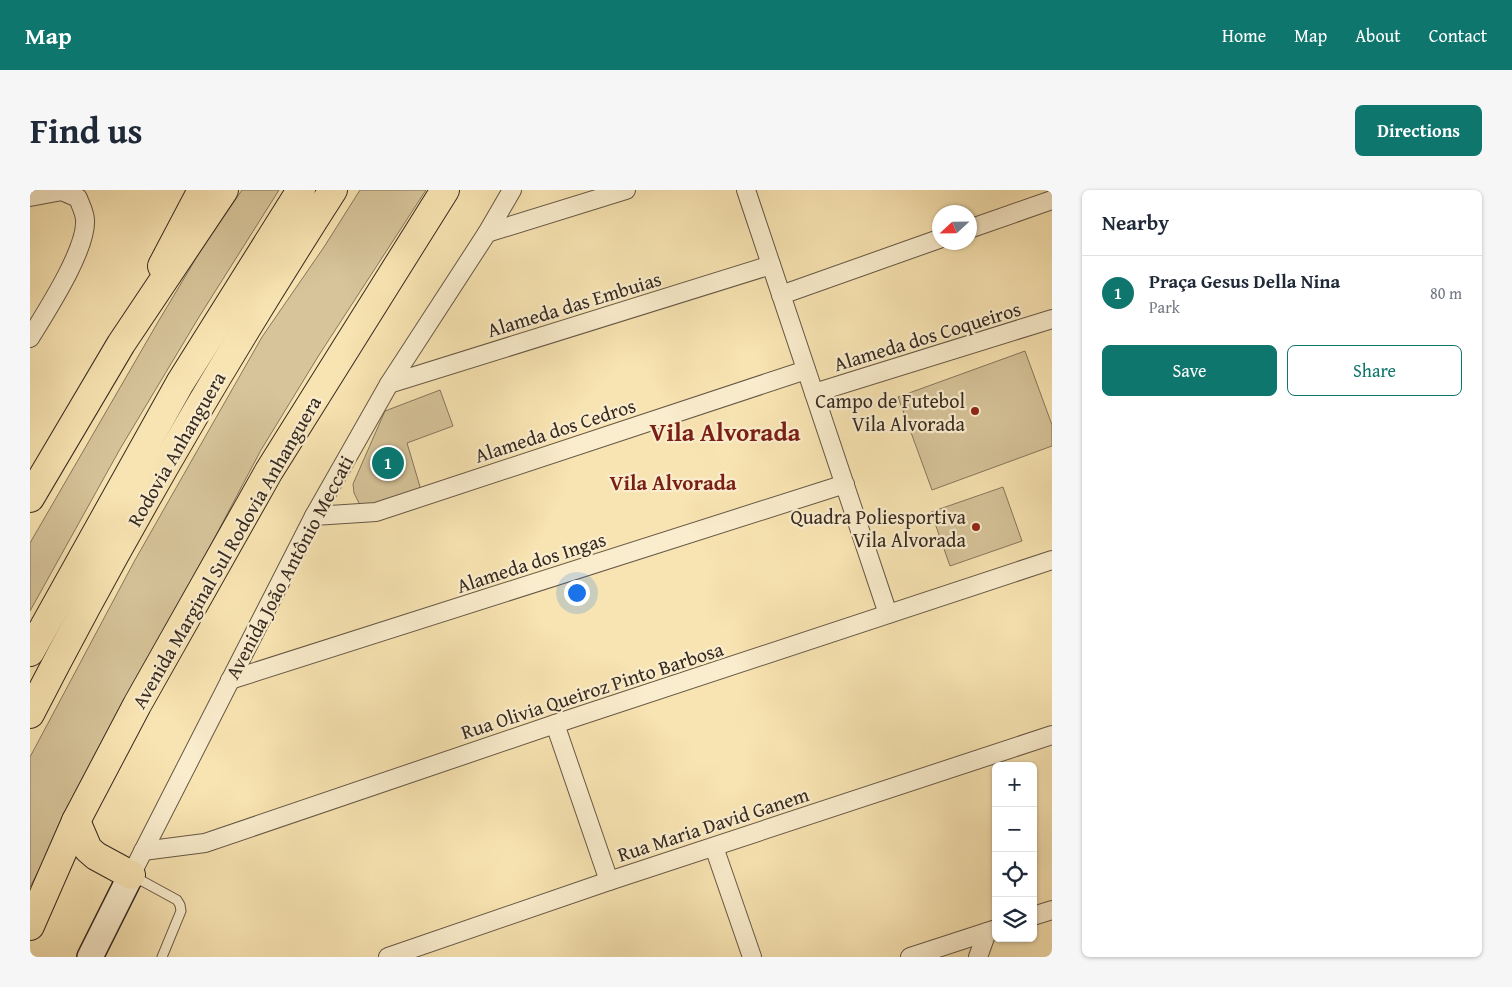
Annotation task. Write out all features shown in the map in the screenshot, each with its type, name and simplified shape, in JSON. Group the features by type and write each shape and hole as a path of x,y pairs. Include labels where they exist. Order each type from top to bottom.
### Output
{"main road":[{"path":"122,344 202,190"},
{"path":"30,498 122,344 224,190"},
{"name":"Rodovia Anhanguera","path":"30,652 180,383 301,190"},
{"name":"Rodovia Anhanguera","path":"30,714 135,519 207,394 333,190"},
{"name":"Avenida Marginal Sul Rodovia Anhanguera","path":"30,926 76,821 137,705 269,471 445,190"},
{"path":"76,821 88,849 96,856 132,875"},
{"name":"Avenida João Antônio Meccati","path":"90,957 132,875"}],"street":[{"name":"Avenida João Antônio Meccati","path":"132,875 314,516 389,384 487,233 512,190"},
{"path":"487,233 626,190"},
{"path":"746,190 888,614"},
{"path":"30,197 62,191 78,198 85,219 83,238 60,288 30,338"},
{"path":"977,227 1052,200"},
{"path":"781,295 932,242"},
{"name":"Alameda das Embuias","path":"389,384 771,265"},
{"name":"Alameda dos Coqueiros","path":"814,393 1052,319"},
{"name":"Alameda dos Cedros","path":"314,516 376,512 806,370"},
{"name":"Alameda dos Ingas","path":"230,680 845,484"},
{"name":"Rua Olivia Queiroz Pinto Barbosa","path":"143,851 205,843 555,724 1052,560"},
{"path":"555,724 609,881"},
{"name":"Rua Maria David Ganem","path":"388,957 609,881 1052,735"},
{"path":"714,847 752,957"},
{"path":"1037,915 1052,910"},
{"path":"910,957 992,930"},
{"path":"978,957 992,930"}],"lane":[{"path":"132,875 177,900 180,905 181,911 162,957"}],"shaded area":[{"path":"242,190 279,190 199,317 120,449 30,611 30,543 198,255"},
{"path":"360,190 426,190 319,355 261,450 30,887 30,757 135,560 262,337 324,247"},
{"name":"Campo de Futebol Vila Alvorada","path":"1025,351 1052,425 1052,446 932,490 898,397"},
{"path":"440,390 453,426 407,443 421,490 372,507 361,507 354,493 353,484 385,411"},
{"name":"Quadra Poliesportiva Vila Alvorada","path":"1003,487 1022,541 950,566 931,512"}],"place":[{"name":"Campo de Futebol Vila Alvorada","path":"975,411"},
{"name":"Praça Gesus Della Nina","path":"388,463"},
{"name":"Quadra Poliesportiva Vila Alvorada","path":"976,527"}],"district":[{"name":"Vila Alvorada","path":"725,432"},
{"name":"Vila Alvorada","path":"673,482"}]}
